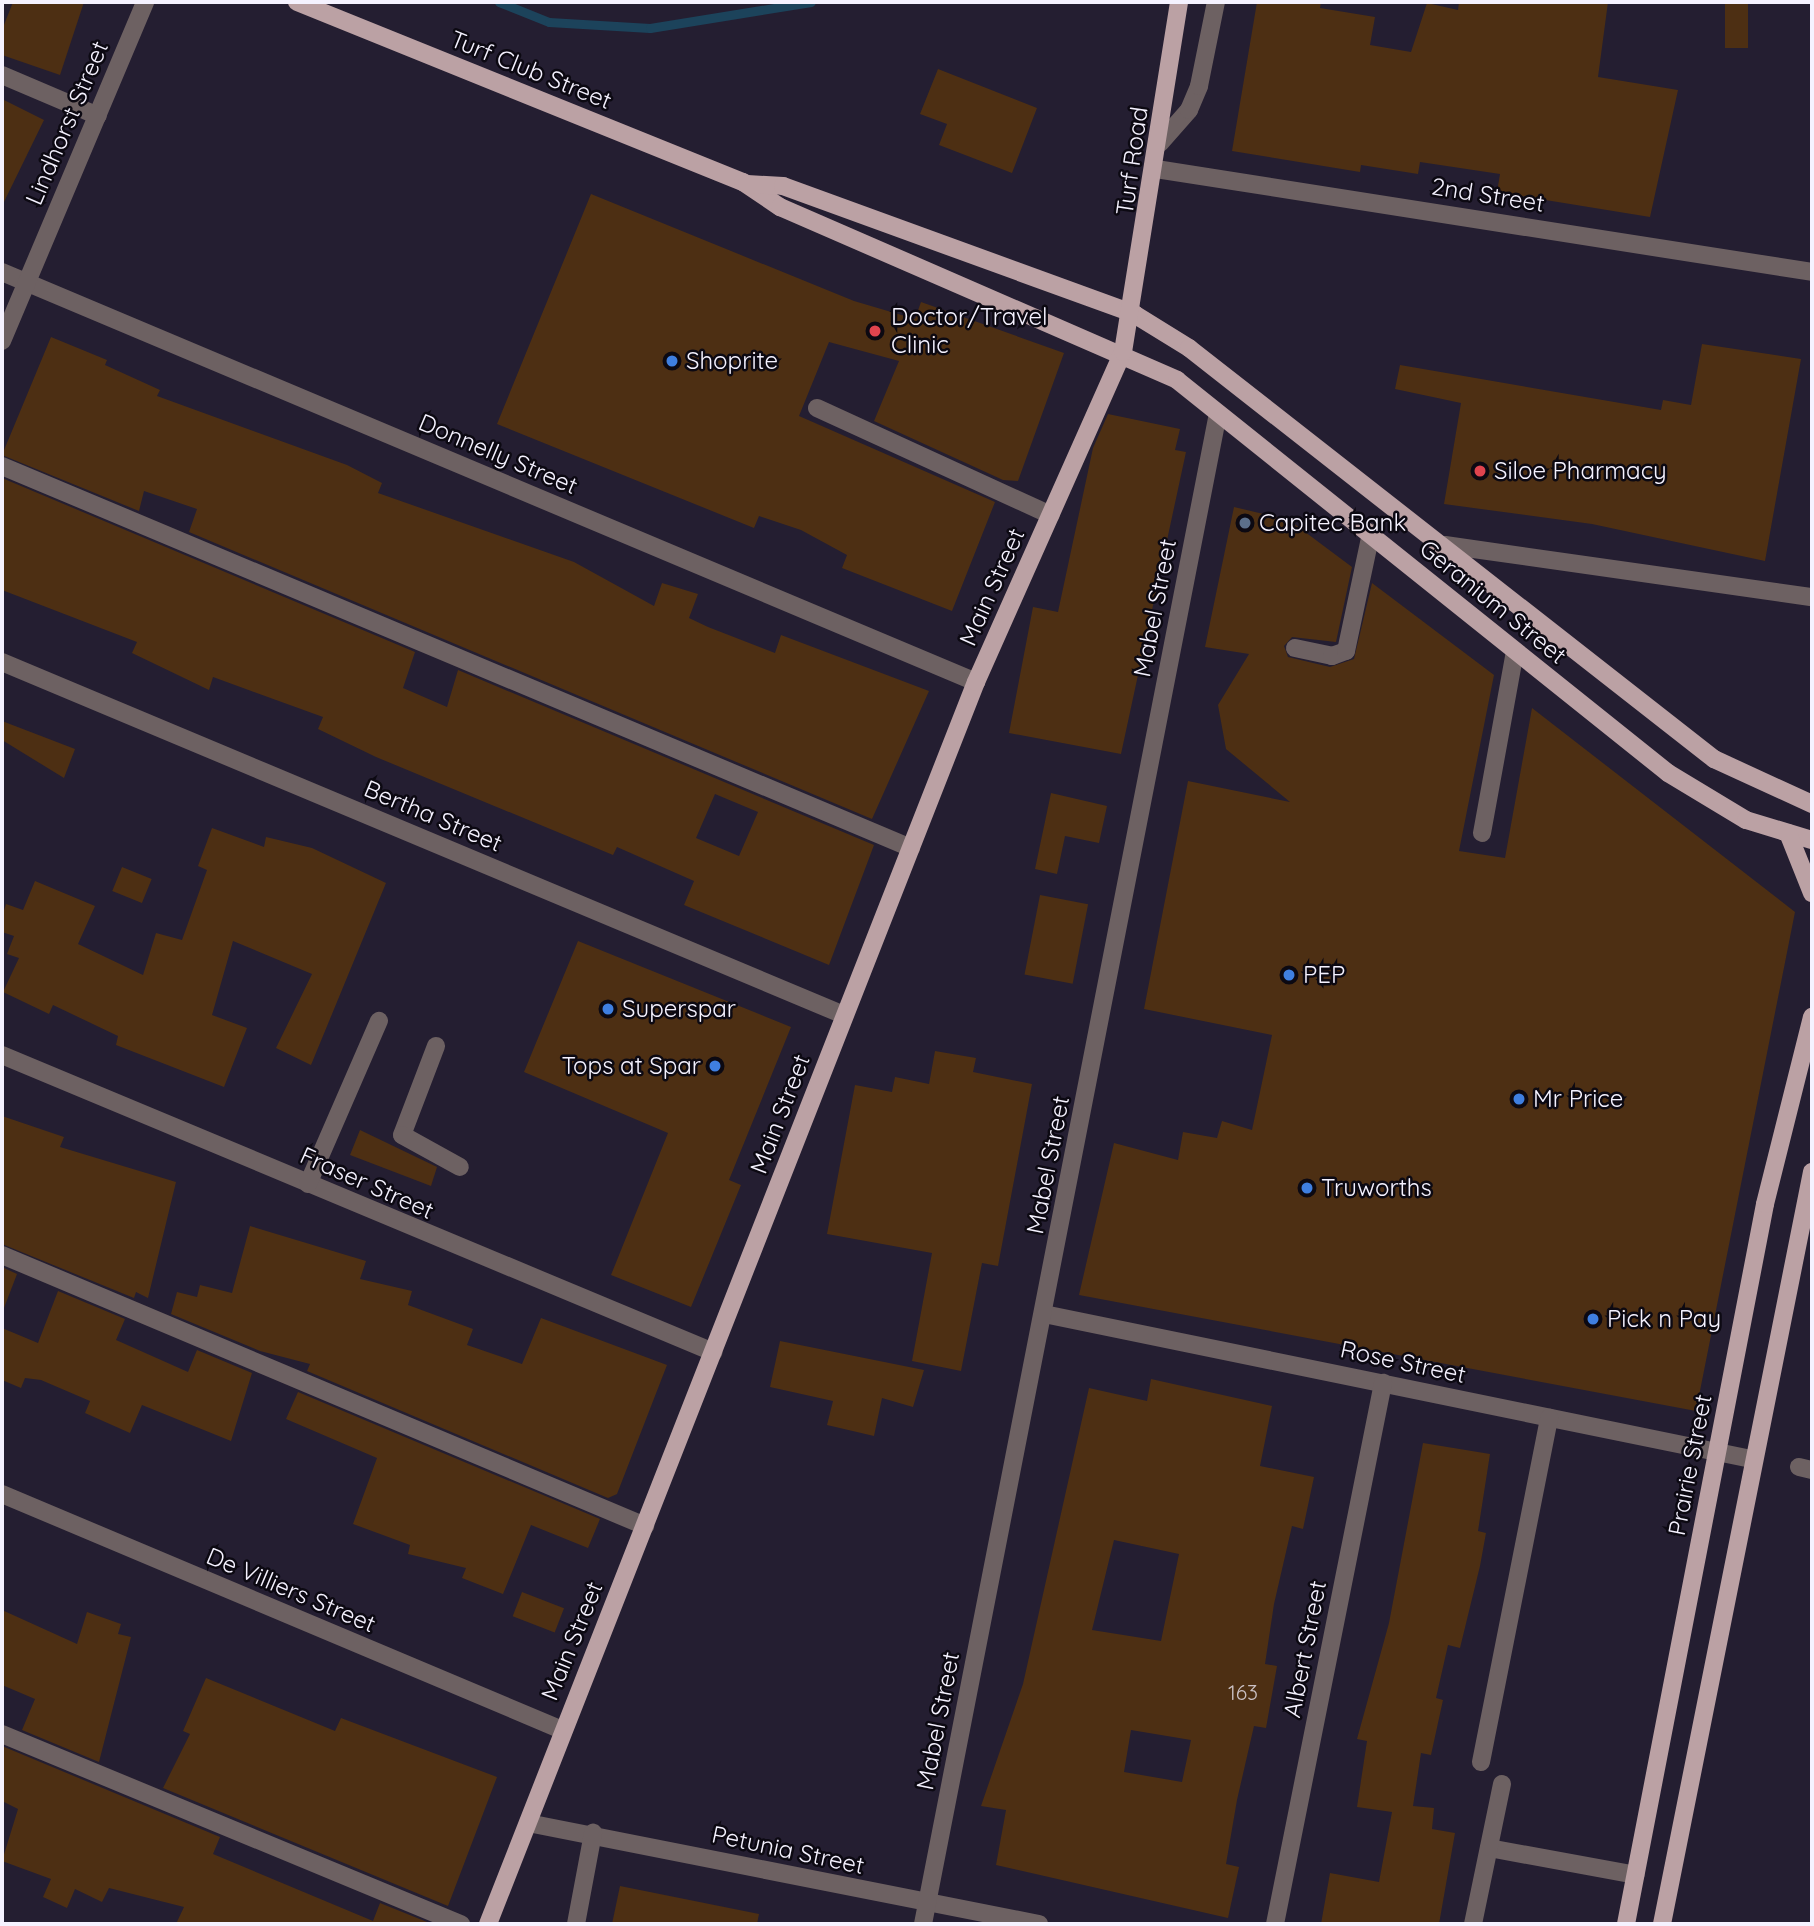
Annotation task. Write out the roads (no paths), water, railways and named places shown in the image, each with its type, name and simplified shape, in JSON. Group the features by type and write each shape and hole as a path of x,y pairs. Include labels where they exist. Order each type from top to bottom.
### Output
{"main road":[{"name":"Turf Club Street","path":"297,2 747,184 780,207 1123,352"},
{"name":"Turf Road","path":"1132,321 1179,2"},
{"name":"Turf Club Street","path":"747,184 783,186 1132,321"},
{"name":"Main Street","path":"488,1924 976,682 1123,352 1132,321"},
{"name":"Geranium Street","path":"1132,321 1189,348 1445,545 1714,759 1812,804"},
{"name":"Geranium Street","path":"1123,352 1177,380 1371,533 1515,652 1707,800 1812,840"},
{"path":"1788,833 1812,894"},
{"name":"Prairie Street","path":"1626,1924 1765,1204 1812,1017"},
{"path":"1662,1924 1751,1459 1812,1172"}],"street":[{"name":"Lindhorst Street","path":"2,341 145,2"},
{"path":"1160,143 1189,110 1199,86 1216,2"},
{"path":"2,75 98,116"},
{"name":"2nd Street","path":"1156,169 1812,272"},
{"name":"Donnelly Street","path":"2,272 976,682"},
{"path":"817,408 1051,515"},
{"name":"Mabel Street","path":"923,1924 1218,414"},
{"path":"2,466 911,848"},
{"path":"1296,648 1332,656 1346,651 1371,533"},
{"path":"1445,545 1812,597"},
{"path":"1482,833 1515,652"},
{"name":"Bertha Street","path":"2,662 844,1015"},
{"path":"308,1184 379,1021"},
{"path":"436,1046 402,1135 460,1167"},
{"name":"Fraser Street","path":"2,1055 713,1352"},
{"path":"2,1255 645,1526"},
{"name":"Rose Street","path":"1044,1314 1751,1459"},
{"name":"Albert Street","path":"1275,1924 1382,1383"},
{"path":"1481,1762 1549,1418"},
{"name":"De Villiers Street","path":"2,1494 562,1730"},
{"path":"2,1734 461,1924"},
{"path":"1473,1924 1502,1784"},
{"name":"Petunia Street","path":"528,1823 593,1833 927,1904 1039,1924"},
{"path":"576,1924 593,1833"},
{"path":"1489,1848 1636,1875"}],"waterway":[{"path":"499,2 549,22 650,28 811,2"}],"place":[{"name":"Doctor/Travel Clinic","path":"875,331"},
{"name":"Shoprite","path":"672,361"},
{"name":"Siloe Pharmacy","path":"1480,471"},
{"name":"Capitec Bank","path":"1245,523"},
{"name":"PEP","path":"1289,975"},
{"name":"Superspar","path":"608,1009"},
{"name":"Tops at Spar","path":"715,1066"},
{"name":"Mr Price","path":"1519,1099"},
{"name":"Truworths","path":"1307,1188"},
{"name":"Pick n Pay","path":"1593,1319"}]}
